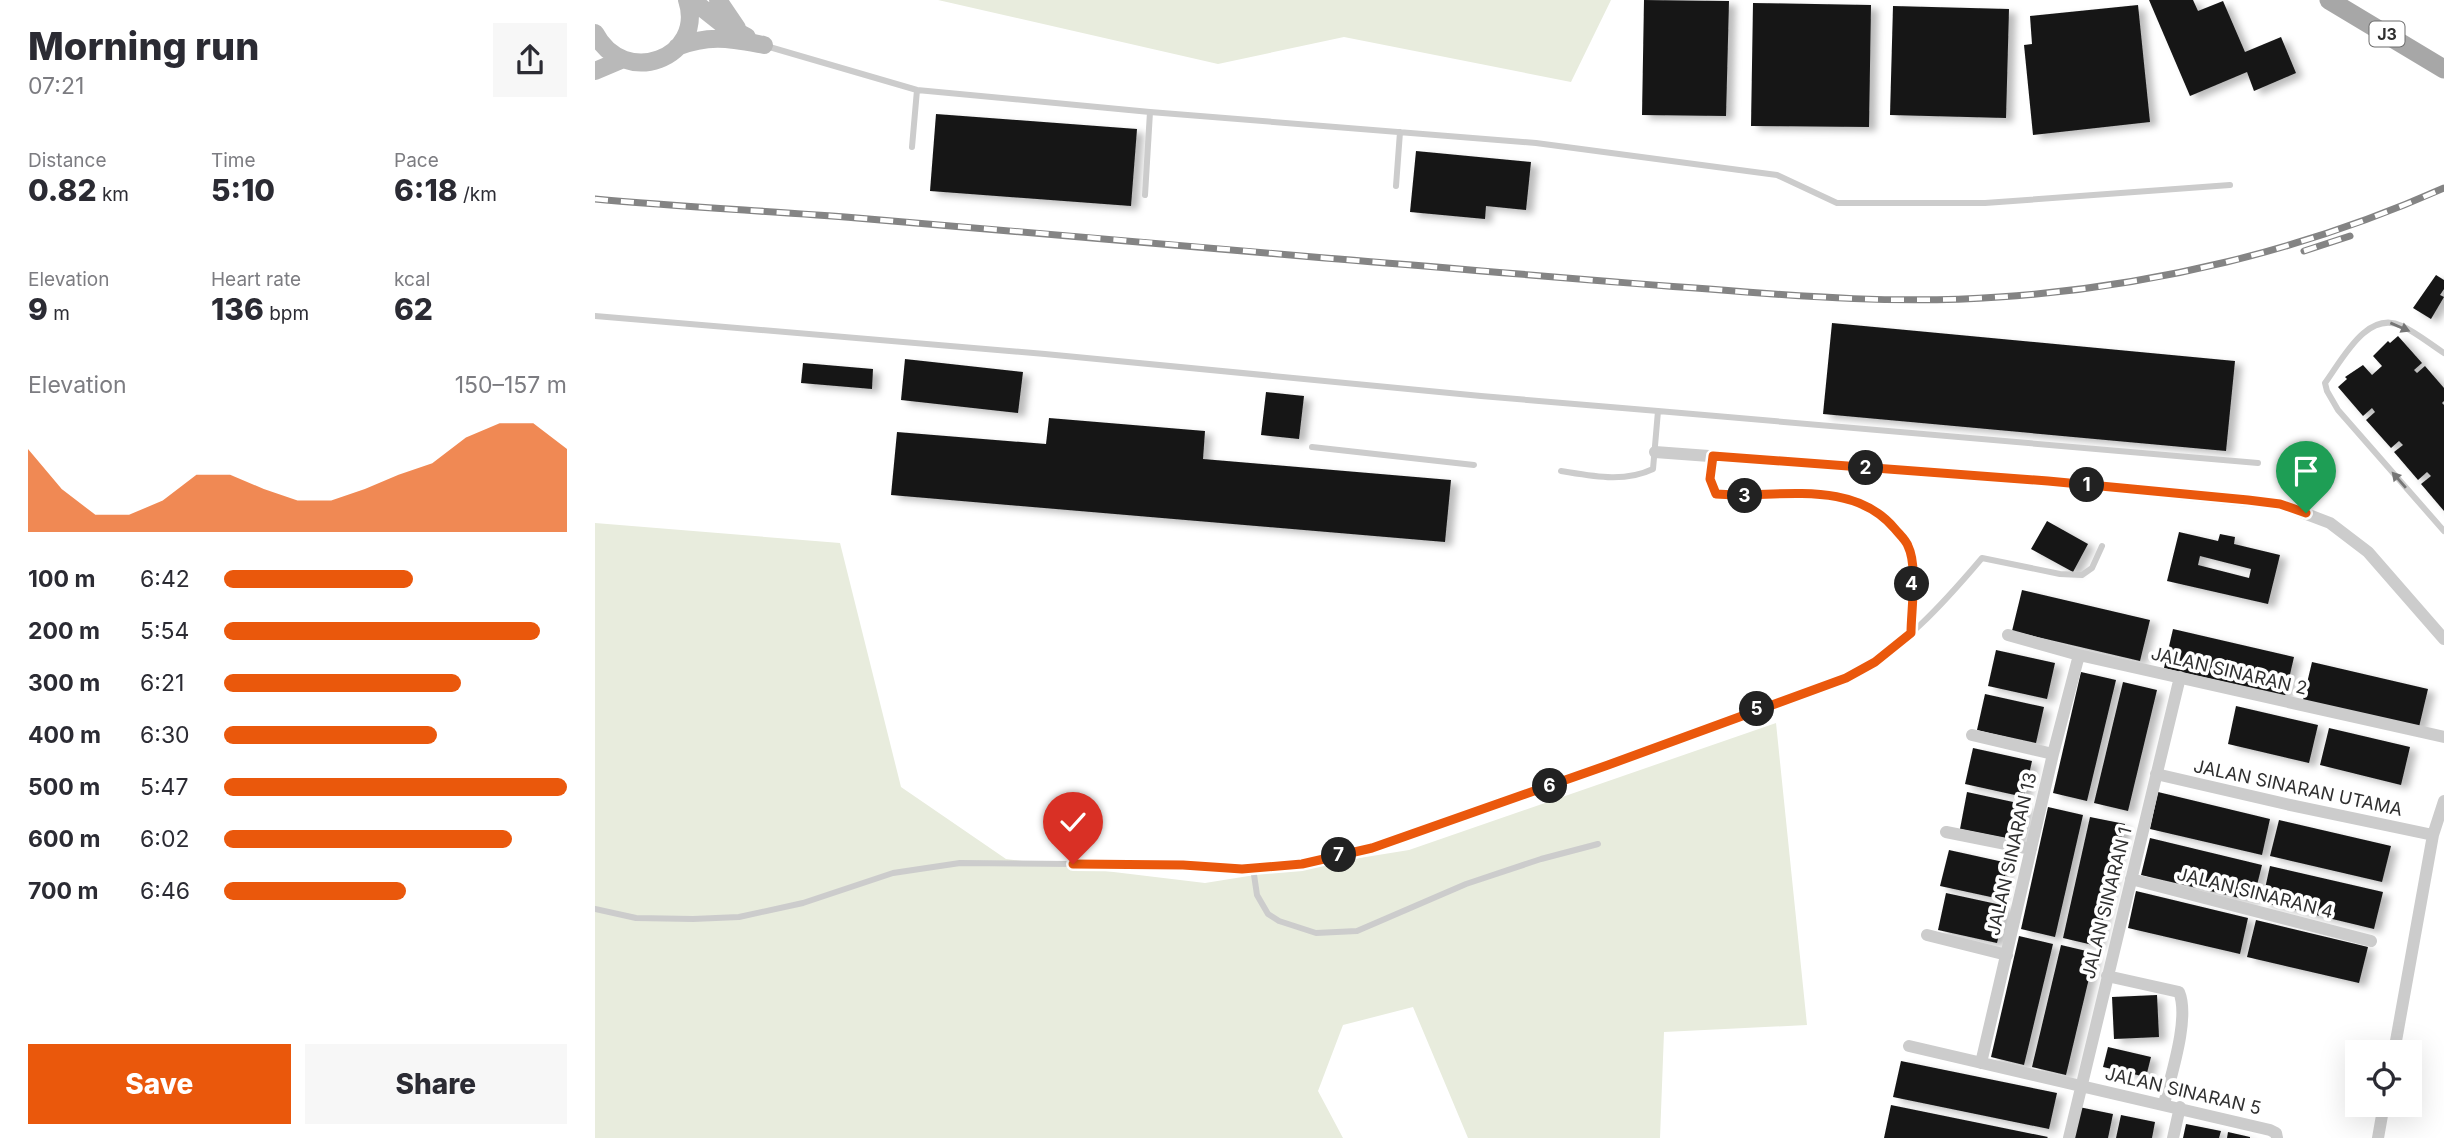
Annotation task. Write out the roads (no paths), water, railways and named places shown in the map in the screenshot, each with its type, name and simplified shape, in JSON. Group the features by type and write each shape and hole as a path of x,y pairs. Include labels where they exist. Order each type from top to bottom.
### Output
{"main road":[{"name":"J3","path":"2329,0 2444,69"}],"street":[{"path":"689,0 741,34 764,45"},
{"path":"595,33 608,51 621,60 651,62 665,57 677,47 685,35 690,22 689,0"},
{"path":"718,0 741,34"},
{"path":"677,47 695,40 719,37 764,45"},
{"path":"595,71 621,60"},
{"path":"1655,452 2048,481 2280,504 2330,523 2368,552 2444,639"},
{"name":"JALAN SINARAN 2","path":"2008,635 2079,655 2444,737"},
{"name":"JALAN SINARAN 13","path":"1981,1063 2053,754 2079,655"},
{"name":"JALAN SINARAN 1","path":"2069,1138 2181,677"},
{"path":"1972,735 2053,754"},
{"name":"JALAN SINARAN UTAMA","path":"2156,774 2433,835"},
{"path":"2396,1040 2433,835 2444,801"},
{"path":"1946,832 2031,849"},
{"name":"JALAN SINARAN 4","path":"2131,879 2371,941"},
{"path":"1927,935 2007,955"},
{"path":"2107,976 2179,992 2183,1001 2183,1021 2164,1104"},
{"name":"JALAN SINARAN 5","path":"1909,1046 2180,1107 2276,1136"},
{"path":"2173,1138 2180,1107"},
{"path":"2378,1138 2382,1117"}],"lane":[{"path":"764,45 917,90 1536,143 1777,174 1837,203 1985,203 2230,186"},
{"path":"912,147 917,90"},
{"path":"1145,195 1150,112"},
{"path":"1396,186 1400,132"},
{"path":"595,316 1017,351 1481,397 2258,463"},
{"path":"2444,353 2400,325 2376,324 2365,329 2325,383 2338,410 2444,531"},
{"path":"1561,471 1604,478 1639,476 1653,469 1658,411"},
{"path":"1312,447 1474,465"},
{"path":"1713,456 1710,479 1716,494 1823,495 1854,499 1884,517 1909,547 1912,567 1911,633"},
{"path":"595,909 636,918 739,917 803,903 893,873 960,863 1253,868 1302,864 1372,848 1846,678 1875,662 1911,633 1952,594 1982,558 2060,574 2082,575 2092,568 2102,546"},
{"path":"1253,868 1257,895 1268,914 1279,921 1316,933 1357,931 1466,884 1541,859 1598,844"}],"railway":[{"path":"595,199 857,218 1745,292 1854,299 1926,300 2056,292 2226,262 2337,230 2444,188"},
{"path":"2304,251 2350,236"}]}
